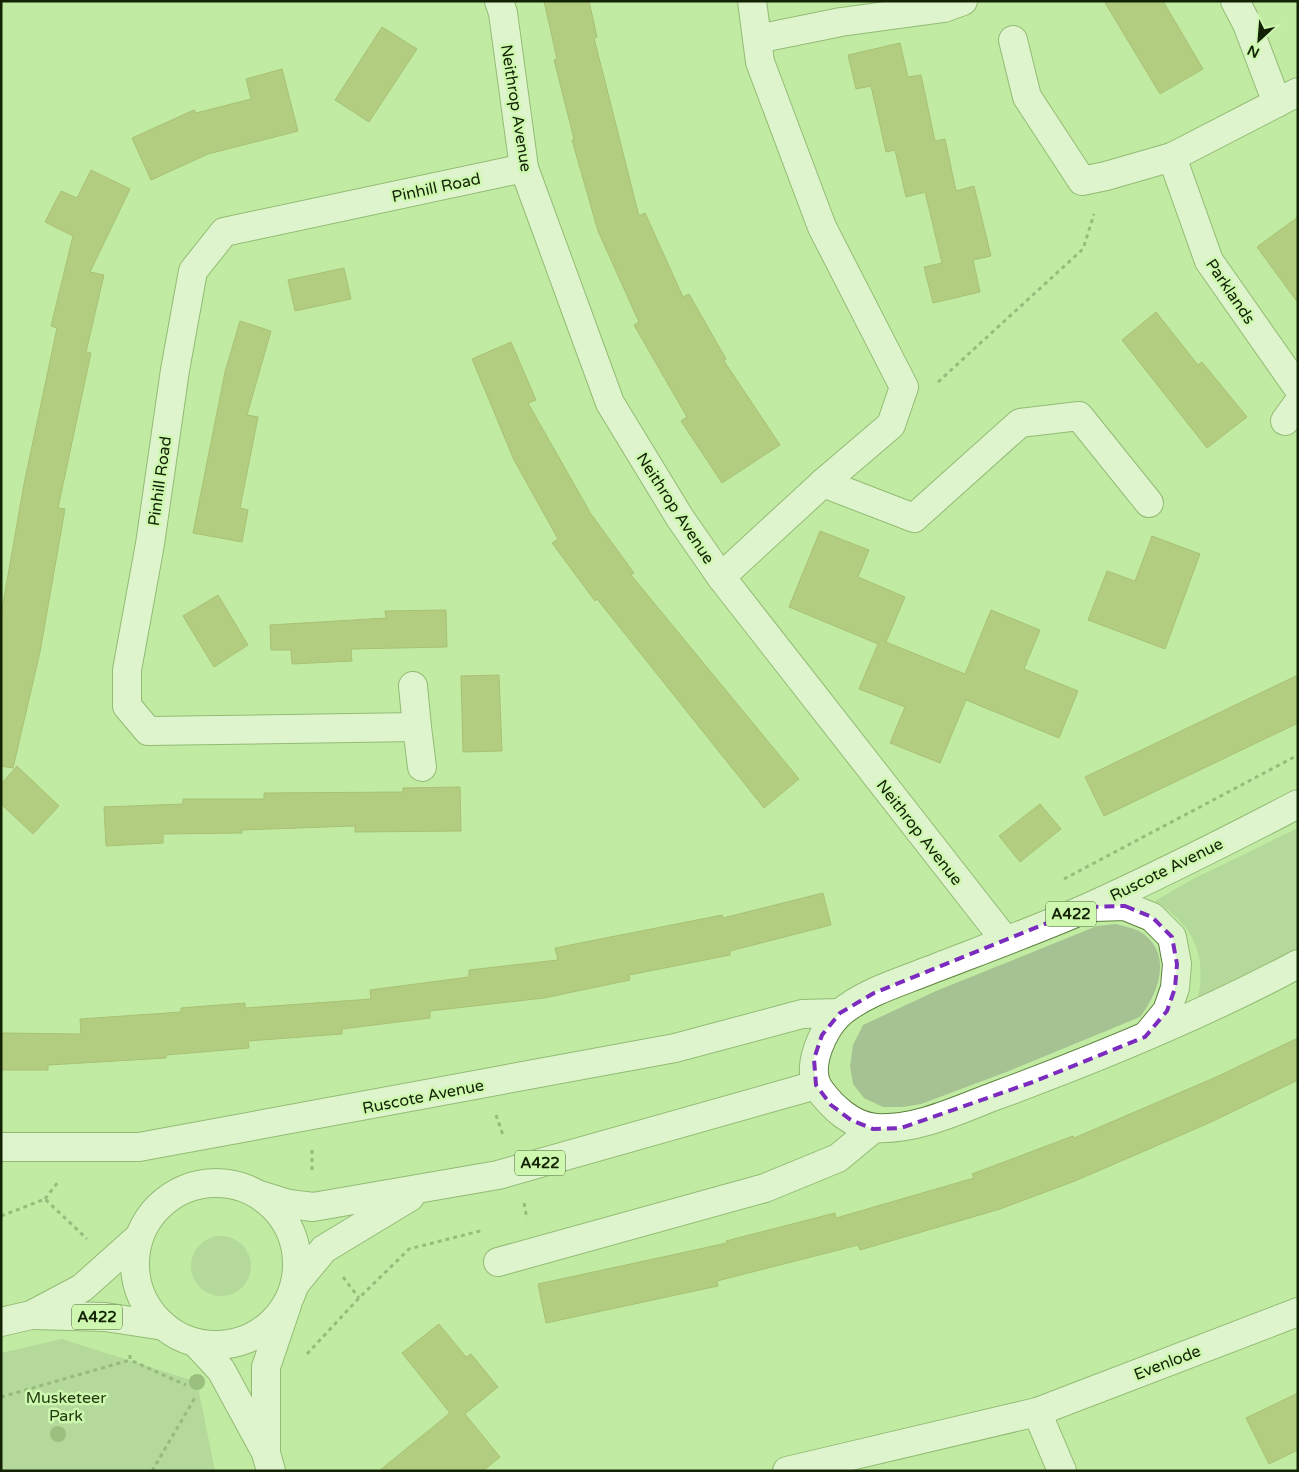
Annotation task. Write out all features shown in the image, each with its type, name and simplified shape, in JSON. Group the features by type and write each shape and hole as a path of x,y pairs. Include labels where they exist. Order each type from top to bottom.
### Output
{"street":[{"name":"Neithrop Avenue","path":"499,1 503,13 524,168 610,402 680,518 721,577 1005,940"},
{"path":"721,577 823,483 891,424 904,387 822,227 760,62 752,1"},
{"path":"757,39 840,22 944,8 963,1"},
{"path":"1013,40 1027,97 1094,179 1172,156 1287,98 1235,1"},
{"name":"Parklands","path":"1172,156 1209,261 1298,388"},
{"name":"Pinhill Road","path":"417,727 148,731 127,706 127,670 150,544 175,370 191,280 193,270 224,232 524,168"},
{"path":"823,483 914,518 1020,423 1079,416 1149,502"},
{"path":"413,686 422,767"},
{"name":"Ruscote Avenue","path":"1298,804 1087,907 874,992 840,1013 822,1035 814,1059 816,1084 830,1105 851,1120 873,1128 901,1128 944,1115 1145,1037 1263,983 1298,964"},
{"name":"A422","path":"1087,907 1125,906 1152,917 1172,938 1177,964 1175,988 1167,1011 1145,1037"},
{"name":"Ruscote Avenue","path":"1,1147 139,1147 675,1048 802,1014 840,1013"},
{"name":"A422","path":"260,1195 289,1204 313,1207 507,1173 816,1084"},
{"path":"498,1262 765,1188 838,1158 873,1128"},
{"path":"269,1462 266,1367 291,1294 298,1258 292,1234 279,1211 260,1195 237,1184 213,1182 188,1187 167,1199 150,1216 138,1238 134,1262 137,1286 148,1308 164,1326 179,1336 196,1343 222,1345 248,1339 270,1325 291,1294"},
{"name":"A422","path":"291,1294 324,1249 424,1189"},
{"name":"A422","path":"31,1315 82,1288 138,1238"},
{"name":"Evenlode","path":"787,1471 1037,1412 1298,1312"},
{"name":"A422","path":"1,1322 31,1315 105,1317 164,1326"},
{"path":"196,1343 221,1370 269,1462"},
{"path":"1037,1412 1062,1471"}],"path":[{"path":"934,386 1083,249 1094,179"},
{"path":"1,1216 45,1200 112,1262"},
{"path":"1,1397 130,1360"},
{"path":"152,1471 199,1390"}],"highlighted area":[{"path":"1125,906 1152,917 1172,937 1177,964 1175,988 1167,1011 1145,1037 1033,1082 901,1128 873,1129 851,1120 831,1105 816,1085 814,1059 822,1035 840,1013 874,993 1087,907"}],"green space":[{"path":"1298,828 1298,954 1198,998 1200,967 1194,942 1188,930 1179,920 1155,901 1191,880"},
{"path":"1116,924 1139,931 1150,940 1157,950 1160,961 1160,973 1153,996 1140,1017 1009,1071 921,1104 903,1107 883,1107 864,1098 853,1084 850,1066 853,1045 863,1025 936,991 1097,926"},
{"path":"221,1236 233,1238 246,1249 251,1266 249,1278 238,1291 221,1296 209,1294 196,1283 191,1266 193,1254 204,1241"},
{"name":"Musketeer Park","path":"62,1339 197,1382 215,1471 1,1471 1,1353"}],"building":[{"path":"544,1 589,1 597,37 594,38 639,216 645,213 683,297 689,294 726,359 724,361 780,445 722,483 681,421 687,417 634,325 639,322 598,231 572,140 574,139 554,60 557,59"},
{"path":"1104,1 1163,1 1203,69 1160,94"},
{"path":"382,27 417,49 369,122 335,100"},
{"path":"900,43 908,77 921,75 935,141 945,139 956,191 974,186 991,256 973,260 980,292 933,303 924,267 942,263 925,192 906,197 895,150 886,152 871,86 856,89 848,55"},
{"path":"282,69 298,131 208,154 151,180 132,138 194,110 196,113 251,99 246,79"},
{"path":"91,170 130,189 90,272 104,275 86,352 91,353 58,508 65,509 40,652 13,768 1,766 1,615 24,484 57,328 51,326 73,236 45,222 61,191 77,198"},
{"path":"1298,217 1298,303 1257,247"},
{"path":"344,268 351,299 295,311 288,280"},
{"path":"1156,312 1198,365 1202,362 1247,417 1207,448 1122,340"},
{"path":"240,321 271,331 247,415 258,417 240,508 248,510 242,542 193,533 225,372"},
{"path":"511,342 536,400 528,403 591,514 634,573 631,575 799,779 764,808 597,599 595,601 552,543 558,539 514,460 472,359"},
{"path":"820,531 869,550 858,577 905,597 886,642 965,674 991,610 1040,630 1024,669 1078,691 1059,738 966,700 940,763 890,743 905,707 859,689 878,644 789,607"},
{"path":"1152,536 1200,554 1165,649 1088,620 1107,571 1135,581"},
{"path":"218,595 248,645 214,667 183,616"},
{"path":"446,610 447,647 351,649 352,661 292,664 291,650 271,650 270,625 386,618 385,611"},
{"path":"499,675 502,751 463,752 461,676"},
{"path":"1298,675 1298,723 1104,816 1085,777"},
{"path":"17,766 59,806 33,834 1,804 1,784"},
{"path":"460,787 461,831 355,832 355,826 242,830 242,833 163,834 163,843 106,846 104,807 183,804 183,799 264,799 264,793 403,792 403,788"},
{"path":"1040,804 1061,829 1020,862 999,836"},
{"path":"823,893 831,925 730,951 730,955 629,975 630,980 544,998 430,1011 430,1018 342,1029 342,1034 248,1041 249,1048 166,1055 166,1058 48,1065 48,1070 1,1070 1,1033 81,1034 80,1019 181,1012 181,1008 245,1003 245,1008 371,999 370,990 469,977 469,970 558,960 555,948 722,915 723,918"},
{"path":"1298,1038 1298,1080 1209,1123 1075,1181 1000,1209 860,1250 858,1245 717,1281 718,1286 546,1323 538,1284 727,1243 726,1241 835,1213 836,1218 974,1178 972,1174 1073,1136 1074,1138 1214,1078"},
{"path":"439,1324 466,1357 471,1354 498,1387 465,1414 500,1457 483,1471 379,1471 450,1413 402,1353"},
{"path":"1298,1393 1298,1450 1269,1464 1246,1418"}]}
